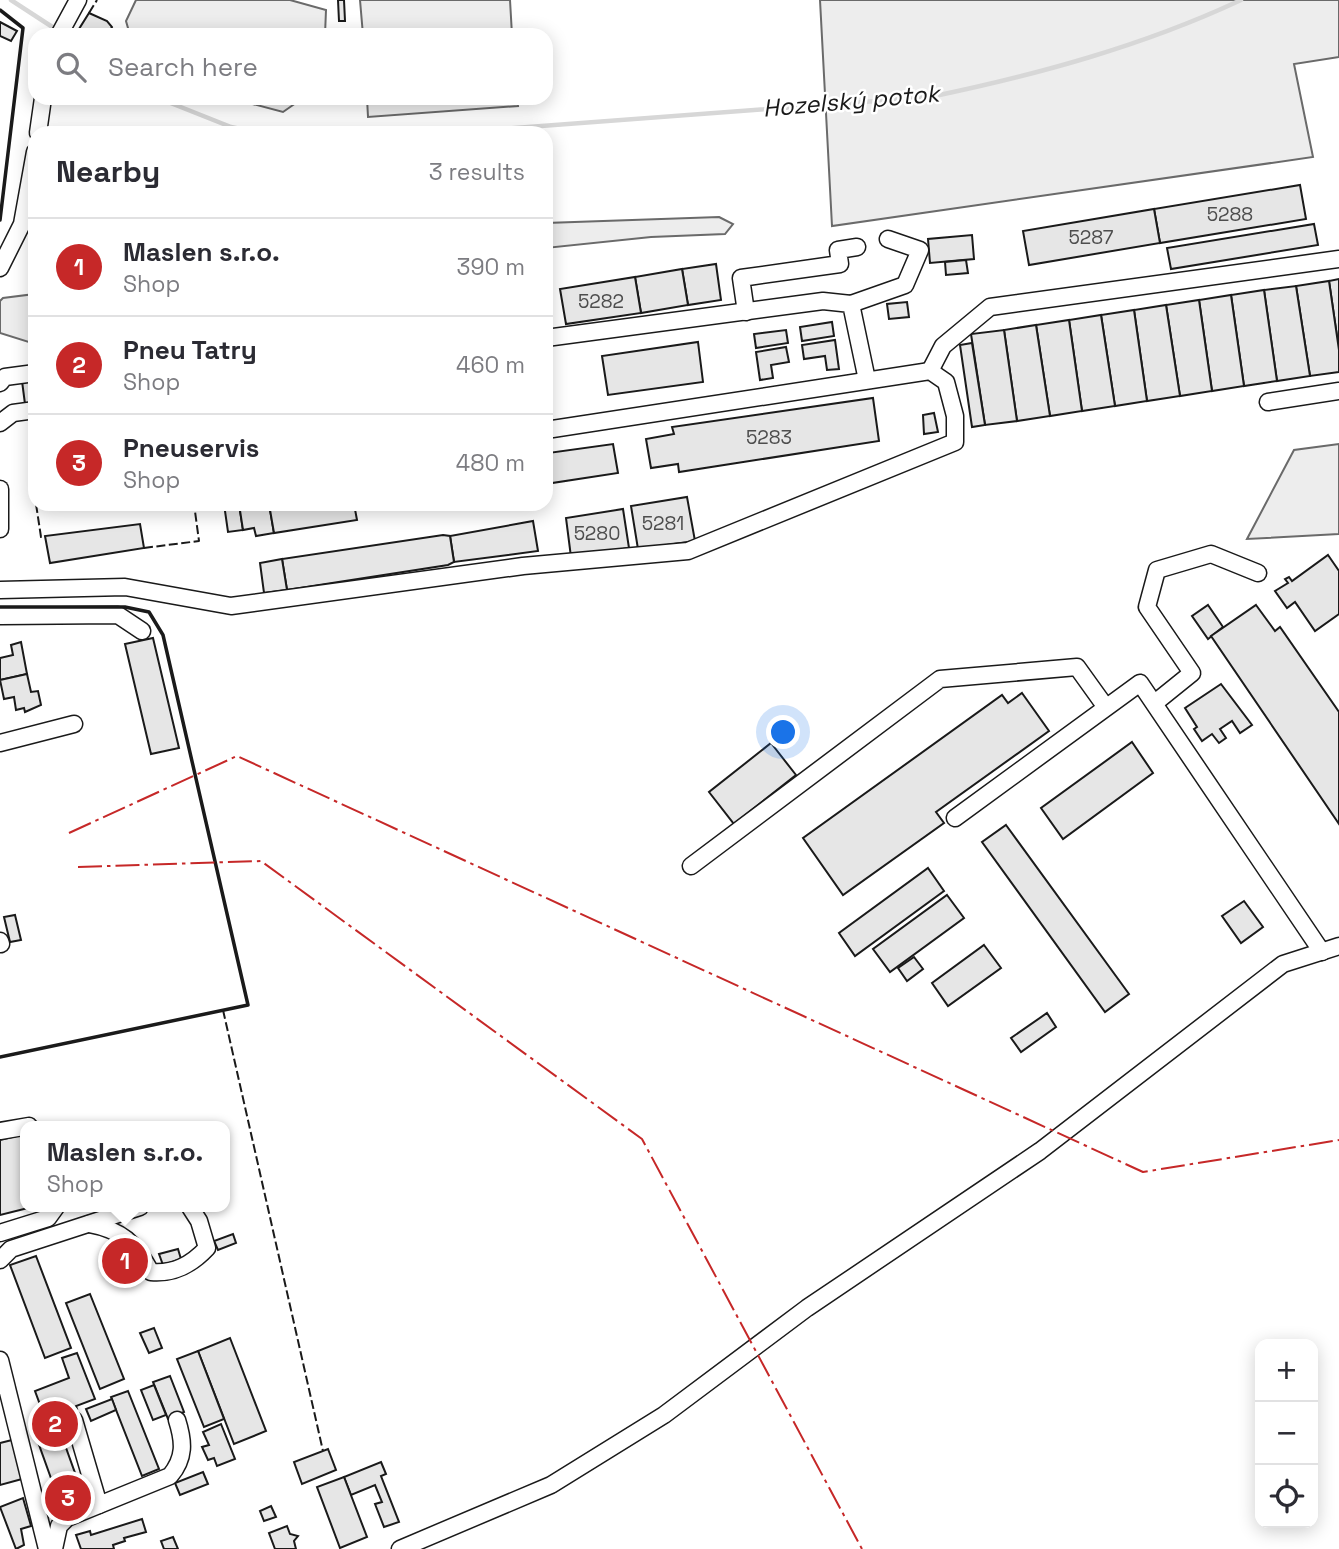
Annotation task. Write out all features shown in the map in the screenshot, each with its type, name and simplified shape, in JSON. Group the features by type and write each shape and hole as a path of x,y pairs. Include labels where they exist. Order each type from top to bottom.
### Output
{"street":[{"path":"39,126 42,105"},
{"path":"0,267 22,224 28,191"},
{"path":"553,337 823,301 851,304 905,285 920,250 888,239"},
{"path":"746,312 741,278 840,264 838,250 858,247"},
{"path":"930,371 943,346 990,307 1339,259"},
{"path":"851,304 867,380"},
{"path":"0,590 125,587 231,606 523,566 688,551 955,442 955,416 946,382 930,371 553,429"},
{"path":"0,383 5,377 28,374"},
{"path":"1268,402 1339,391"},
{"path":"0,423 13,413 28,411"},
{"path":"0,489 0,529"},
{"path":"1156,702 1192,673 1147,607 1157,570 1211,554 1258,573"},
{"path":"0,616 118,615 142,631"},
{"path":"691,866 940,680 1077,667 1105,706"},
{"path":"955,818 1140,683 1156,702 1322,951"},
{"path":"0,743 74,724"},
{"path":"408,1546 551,1485 664,1415 807,1308 1040,1151 1283,964 1339,946"},
{"path":"0,1131 20,1128"},
{"path":"0,1233 48,1218 52,1212"},
{"path":"0,1260 12,1249 125,1212"},
{"path":"89,1224 111,1228 130,1239 151,1272 167,1274 193,1262 207,1248 199,1221 193,1212"},
{"path":"0,1360 47,1549"},
{"path":"74,1420 99,1505"},
{"path":"54,1549 59,1526 67,1518 170,1476 181,1463 181,1435 177,1420"}],"shaded area":[{"path":"136,0 290,0 326,10 325,28 128,28 126,21"},
{"path":"360,0 510,0 512,28 362,28"},
{"path":"820,0 1339,0 1339,57 1294,64 1313,157 832,226"},
{"path":"256,105 293,105 283,112"},
{"path":"367,105 518,106 368,117"},
{"path":"719,217 733,224 725,234 651,237 553,247 553,223"},
{"path":"28,295 28,342 0,333 0,301 3,298"},
{"path":"1339,444 1339,534 1247,539 1294,450"}],"building":[{"path":"338,0 344,0 345,21 339,21"},
{"path":"89,13 107,21 112,27 111,28 80,28"},
{"path":"0,22 17,31 11,41 0,36"},
{"path":"1300,185 1306,219 1160,243 1154,209"},
{"path":"1154,209 1160,243 1029,265 1023,231"},
{"path":"1314,224 1318,245 1171,269 1167,248"},
{"path":"972,235 974,259 930,263 928,239"},
{"path":"966,260 968,273 946,275 945,262"},
{"path":"716,264 721,300 688,305 682,269"},
{"path":"682,269 688,305 641,313 635,277"},
{"path":"635,277 641,313 566,324 560,289"},
{"path":"1339,279 1339,350 1329,281"},
{"path":"1329,281 1339,350 1339,372 1310,376 1296,286"},
{"path":"1296,286 1310,376 1277,381 1264,290"},
{"path":"1264,290 1277,381 1244,386 1231,295"},
{"path":"1231,295 1244,386 1212,391 1199,300"},
{"path":"1199,300 1212,391 1180,396 1166,305"},
{"path":"907,302 909,317 889,319 887,304"},
{"path":"1166,305 1180,396 1147,401 1134,310"},
{"path":"1134,310 1147,401 1115,406 1101,315"},
{"path":"1101,315 1115,406 1082,411 1069,320"},
{"path":"1069,320 1082,411 1050,416 1036,325"},
{"path":"832,322 834,336 802,341 800,327"},
{"path":"1036,325 1050,416 1017,421 1004,330"},
{"path":"786,330 788,343 756,348 754,334"},
{"path":"1004,330 1017,421 985,425 971,334"},
{"path":"835,340 839,369 827,370 825,356 804,359 802,345"},
{"path":"698,342 703,382 608,395 602,356"},
{"path":"972,343 985,425 972,427 960,345"},
{"path":"786,347 789,362 771,365 773,378 760,380 756,352"},
{"path":"28,380 28,403 25,404 22,381"},
{"path":"873,398 879,441 679,472 678,464 651,468 646,439 674,434 672,427"},
{"path":"934,413 938,432 924,434 923,415"},
{"path":"613,444 618,473 553,483 553,452"},
{"path":"687,497 695,541 638,549 631,506"},
{"path":"623,509 629,548 571,557 566,518"},
{"path":"225,511 240,511 243,530 228,532"},
{"path":"240,511 270,511 274,533 256,536 254,528 243,530"},
{"path":"270,511 355,511 357,520 274,533"},
{"path":"533,521 538,551 454,562 450,536"},
{"path":"140,524 144,548 50,563 45,536"},
{"path":"450,536 454,562 448,565 287,590 282,559"},
{"path":"1328,555 1339,571 1339,614 1315,631 1295,602 1287,608 1275,591 1288,583 1285,579 1289,577 1292,581"},
{"path":"282,559 287,590 264,593 260,563"},
{"path":"1208,605 1223,627 1208,639 1192,616"},
{"path":"1256,605 1275,631 1280,627 1339,712 1339,824 1211,636"},
{"path":"153,638 179,748 151,754 125,644"},
{"path":"21,642 27,674 0,680 0,658 13,655 11,645"},
{"path":"27,674 31,692 38,691 41,705 25,712 24,708 16,710 14,697 4,699 0,680"},
{"path":"1221,684 1252,725 1240,733 1232,721 1220,729 1226,738 1219,743 1212,734 1202,741 1185,708"},
{"path":"1022,693 1049,731 936,812 944,823 843,895 803,838 1002,695 1008,703"},
{"path":"1132,742 1153,773 1063,839 1041,808"},
{"path":"771,743 796,775 734,824 709,792"},
{"path":"1006,825 1129,994 1105,1012 982,842"},
{"path":"928,868 944,891 855,956 839,933"},
{"path":"947,895 964,918 890,972 873,949"},
{"path":"1244,901 1263,927 1241,943 1222,916"},
{"path":"15,915 21,940 10,942 4,917"},
{"path":"984,945 1001,968 948,1006 932,983"},
{"path":"914,957 923,969 907,981 898,968"},
{"path":"1047,1013 1056,1027 1021,1052 1011,1038"},
{"path":"20,1135 20,1210 0,1215 0,1140"},
{"path":"233,1234 236,1243 218,1250 214,1241"},
{"path":"178,1249 181,1259 163,1265 159,1254"},
{"path":"36,1256 71,1348 45,1358 10,1265"},
{"path":"90,1294 124,1379 100,1389 66,1303"},
{"path":"154,1328 162,1348 149,1353 140,1333"},
{"path":"230,1338 266,1431 234,1444 198,1351"},
{"path":"198,1351 224,1419 204,1427 177,1359"},
{"path":"77,1353 95,1399 76,1406 77,1409 45,1418 35,1391 69,1378 62,1358"},
{"path":"170,1376 184,1412 168,1419 153,1382"},
{"path":"154,1385 166,1415 153,1420 141,1390"},
{"path":"128,1391 159,1469 142,1476 111,1397"},
{"path":"112,1399 116,1410 91,1421 86,1409"},
{"path":"56,1420 75,1473 52,1481 33,1428"},
{"path":"221,1424 235,1459 217,1466 214,1458 208,1460 202,1447 209,1445 203,1432"},
{"path":"12,1440 22,1479 0,1485 0,1443"},
{"path":"328,1449 336,1470 302,1484 294,1462"},
{"path":"381,1462 386,1474 381,1476 399,1522 384,1527 375,1504 382,1502 375,1485 351,1495 344,1477"},
{"path":"203,1472 208,1484 180,1495 175,1483"},
{"path":"73,1474 77,1486 53,1495 49,1483"},
{"path":"344,1477 367,1537 340,1548 317,1487"},
{"path":"78,1488 82,1499 58,1508 54,1497"},
{"path":"23,1498 31,1526 21,1529 24,1545 16,1549 0,1507"},
{"path":"271,1506 276,1517 264,1521 260,1511"},
{"path":"142,1519 146,1532 124,1538 125,1541 113,1545 114,1549 81,1549 76,1535 90,1531 91,1535"},
{"path":"287,1526 290,1534 298,1536 294,1541 296,1549 275,1549 269,1533"},
{"path":"173,1537 178,1549 164,1549 161,1541"}],"waterway":[{"name":"Hozelský potok","path":"11,0 54,28"},
{"name":"Hozelský potok","path":"540,126 930,97 1088,58 1166,31 1241,0"},
{"name":"Hozelský potok","path":"176,105 228,126"}],"fence":[{"path":"89,13 97,0"},
{"path":"37,511 41,537 45,536"},
{"path":"144,548 199,541 195,511"},
{"path":"223,1010 323,1451"}],"wall":[{"path":"0,10 23,28 0,220"},
{"path":"0,607 125,607 149,612 163,635 248,1005 0,1057"}],"power":[{"path":"69,833 237,756 1143,1172 1339,1140"},
{"path":"78,867 261,861 642,1139 862,1549"}],"place":[{"name":"Maslen s.r.o.","path":"125,1261"},
{"name":"Pneu Tatry","path":"55,1424"},
{"name":"Pneuservis","path":"68,1498"}]}
